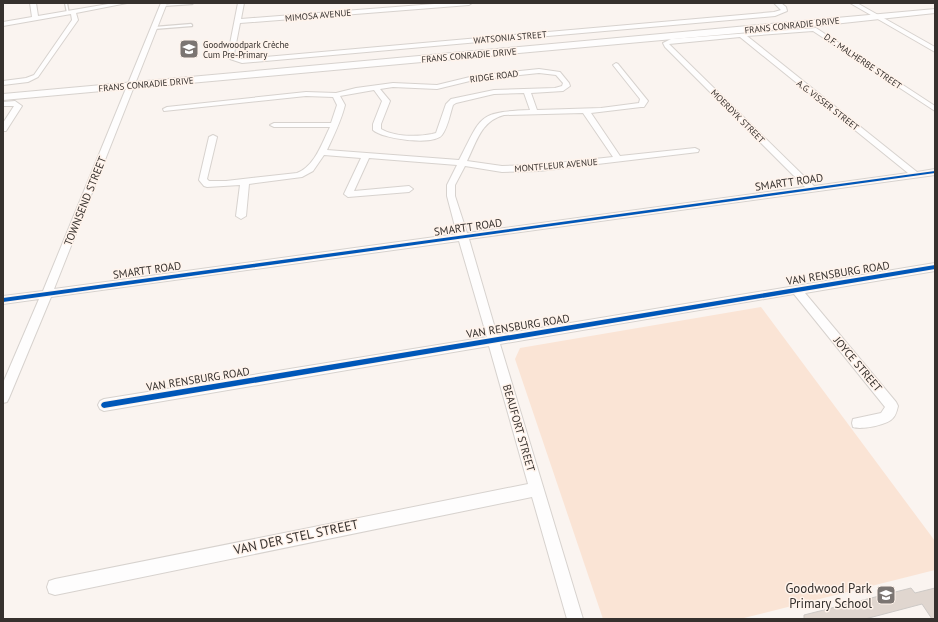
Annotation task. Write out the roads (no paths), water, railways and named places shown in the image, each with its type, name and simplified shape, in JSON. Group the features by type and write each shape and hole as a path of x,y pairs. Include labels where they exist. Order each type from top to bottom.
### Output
{"main road":[{"name":"FRANS CONRADIE DRIVE","path":"3,90 133,81 783,26 935,6"},
{"name":"FRANS CONRADIE DRIVE","path":"872,14 935,11"},
{"name":"FRANS CONRADIE DRIVE","path":"3,97 133,81"}],"street":[{"path":"33,3 34,19"},
{"path":"3,24 124,3"},
{"path":"238,22 241,3"},
{"name":"MIMOSA AVENUE","path":"238,22 469,3"},
{"name":"WATSONIA STREET","path":"238,22 230,54 232,58 236,60 256,60 775,14 784,11 784,8 777,3"},
{"path":"853,3 935,50"},
{"name":"TOWNSEND STREET","path":"3,398 47,294 164,4"},
{"path":"3,83 32,78 39,74 75,20 70,12"},
{"name":"D.F. MALHERBE STREET","path":"666,43 671,41 814,29 935,109"},
{"name":"A.G. VISSER STREET","path":"741,35 916,175"},
{"name":"MOERDYK STREET","path":"666,43 672,51 812,189"},
{"name":"BEAUFORT STREET","path":"575,619 450,190 462,163 485,120 491,116 499,114 628,107 643,103 643,99 616,65"},
{"name":"RIDGE ROAD","path":"167,109 306,94 336,95 356,90 374,88 403,85 437,87 474,78 539,71 558,73 566,83 565,88 560,90 489,93 454,101 450,104 437,136 424,138 385,135 377,130 377,124 386,101 384,97 374,88"},
{"name":"RIDGE ROAD","path":"527,92 534,112"},
{"path":"213,137 204,172 203,180 207,184 217,185 303,174 313,165 334,125 341,105 336,95"},
{"path":"3,104 18,104 3,129"},
{"path":"586,110 618,159"},
{"path":"274,125 334,125"},
{"name":"MONTFLEUR AVENUE","path":"321,152 462,163 506,169 540,168 695,150"},
{"path":"366,155 348,194 409,189"},
{"name":"SMARTT ROAD","path":"3,300 935,172"},
{"path":"241,216 245,182"},
{"name":"VAN RENSBURG ROAD","path":"104,405 935,268"},
{"name":"JOYCE STREET","path":"797,290 892,406 889,414 884,418 858,423"},
{"name":"VAN DER STEL STREET","path":"55,587 536,488"}],"lane":[{"path":"66,3 70,12"},
{"path":"164,4 192,3"},
{"path":"154,28 191,25"}],"place":[{"name":"Goodwoodpark Crèche Cum Pre-Primary","path":"189,49"},
{"name":"Goodwood Park Primary School","path":"886,595"}]}
